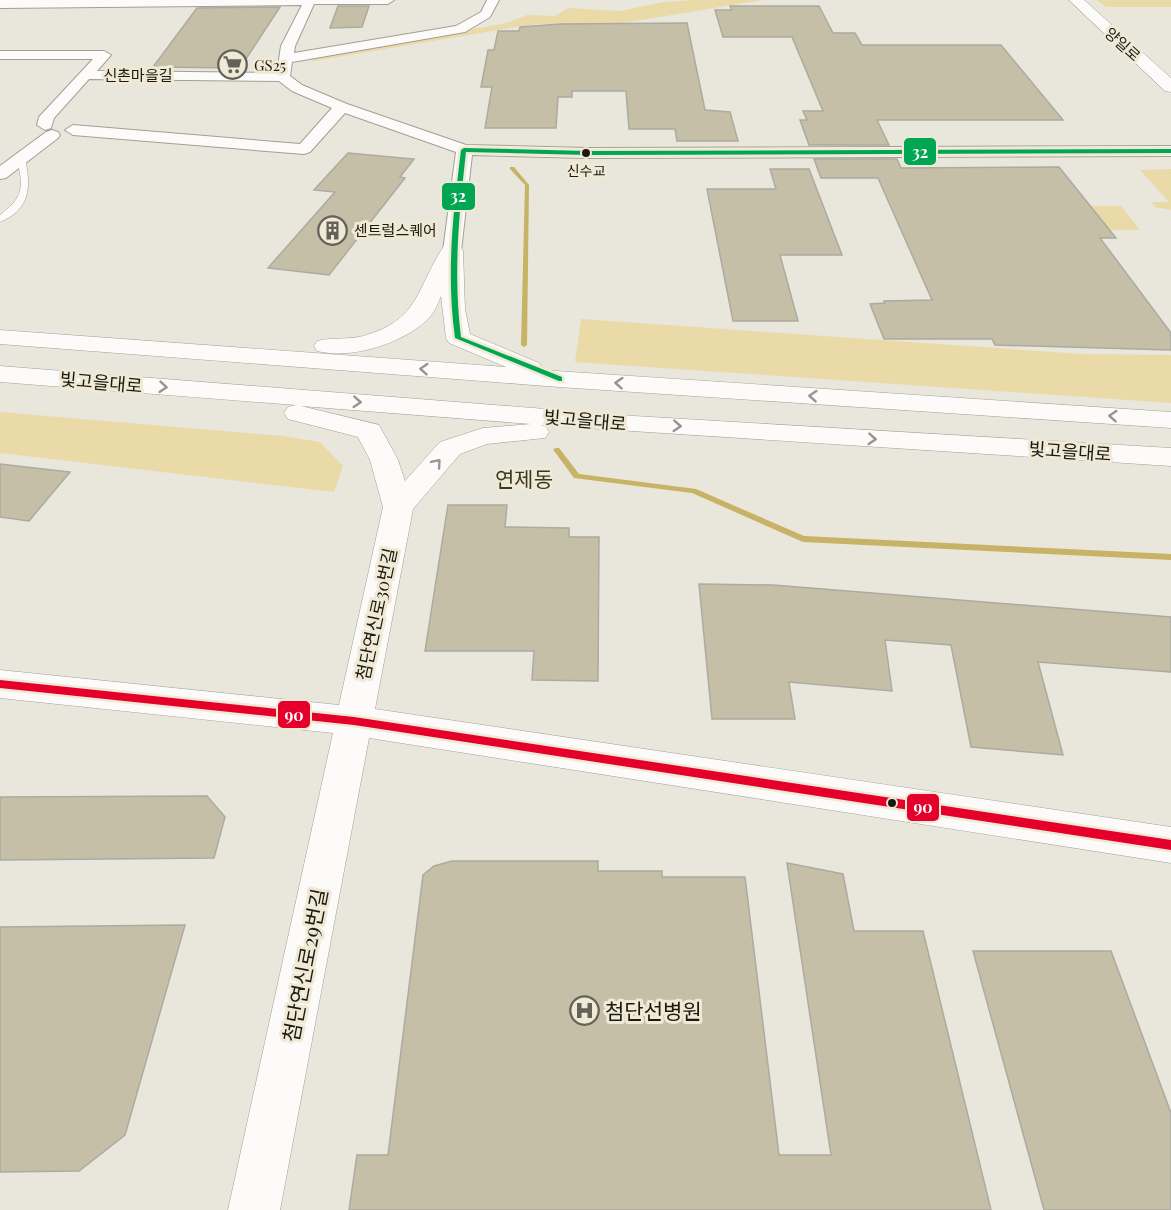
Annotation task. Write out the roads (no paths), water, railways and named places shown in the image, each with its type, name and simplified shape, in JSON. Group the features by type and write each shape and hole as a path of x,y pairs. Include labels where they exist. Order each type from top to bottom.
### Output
{"main road":[{"name":"양일로","path":"1076,0 1171,87"},
{"path":"215,354 367,343 404,327 422,311 452,251"},
{"path":"452,251 453,309 458,338 559,379"},
{"name":"빛고을대로","path":"0,337 559,379 1171,420"},
{"name":"빛고을대로","path":"0,374 634,424 1171,457"},
{"path":"194,390 314,416 369,431 384,460 398,507"},
{"path":"398,507 450,448 483,436 634,424"},
{"name":"첨단연신로30번길","path":"354,721 398,507"},
{"path":"0,684 354,721 1171,845"},
{"name":"첨단연신로29번길","path":"254,1210 354,721"}],"street":[{"path":"310,0 288,46 284,77 297,88 342,107 464,150 587,153 1171,151"},
{"path":"0,4 388,0"},
{"path":"285,59 459,29 486,14 494,0"},
{"name":"신촌마을길","path":"0,55 104,55 87,75"},
{"path":"49,130 47,117 87,75"},
{"name":"신촌마을길","path":"87,75 284,77"},
{"path":"0,174 21,158 49,130 304,149 342,107"},
{"path":"452,251 464,150"}],"lane":[{"path":"0,219 18,206 27,186 21,158"}],"waterway":[{"path":"512,168 527,185 524,345"},
{"path":"557,450 577,476 693,491 803,539 1171,557"}],"place":[{"name":"GS25","path":"233,65"},
{"name":"신수교","path":"586,153"},
{"name":"센트럴스퀘어","path":"333,230"},
{"name":"첨단선병원","path":"584,1010"}],"district":[{"name":"연제동","path":"524,478"}]}
